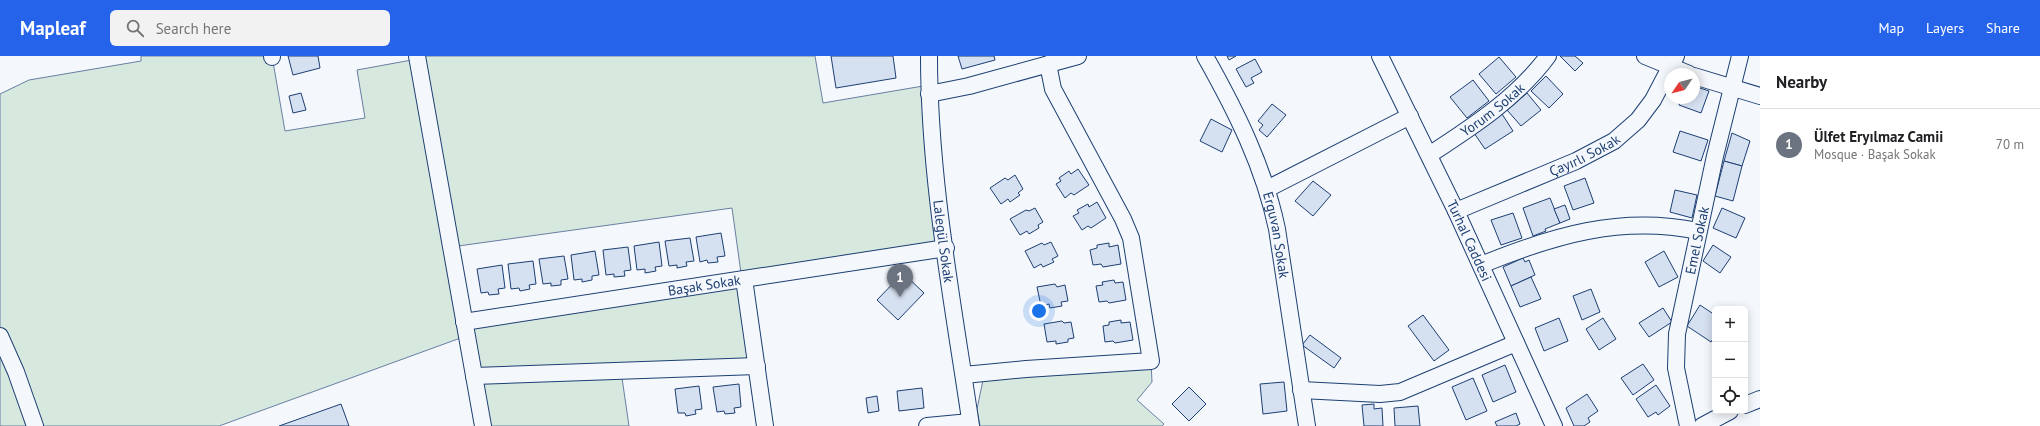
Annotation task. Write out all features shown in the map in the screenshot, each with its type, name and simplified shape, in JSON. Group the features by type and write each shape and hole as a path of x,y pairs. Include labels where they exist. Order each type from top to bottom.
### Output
{"street":[{"path":"417,56 483,426"},
{"name":"Lalegül Sokak","path":"929,56 929,94 933,149 970,424"},
{"path":"929,94 969,86 1078,56"},
{"name":"Erguvan Sokak","path":"1205,56 1242,126 1267,189 1277,229 1307,426"},
{"name":"Turhal Caddesi","path":"1380,56 1456,211 1554,426"},
{"name":"Yorum Sokak","path":"1429,155 1494,110 1530,77 1548,56"},
{"path":"1645,56 1673,62"},
{"name":"Emel Sokak","path":"1688,426 1677,380 1675,346 1698,231 1740,56"},
{"name":"Çayırlı Sokak","path":"1456,211 1576,161 1614,141 1630,128 1653,100 1673,62"},
{"path":"964,375 1026,369 1151,362 1131,238 1123,219 1053,89 1048,64"},
{"path":"1700,78 1760,96"},
{"path":"1267,189 1410,116"},
{"path":"1480,265 1523,248 1556,238 1588,231 1622,226 1658,224 1698,231"},
{"name":"Başak Sokak","path":"464,322 946,248"},
{"path":"744,279 765,426"},
{"path":"0,336 16,372 35,426"},
{"path":"1301,390 1380,394 1400,392 1516,343"},
{"path":"474,376 757,366"},
{"path":"1748,403 1760,399"},
{"path":"1702,426 1724,414"},
{"path":"927,426 970,424"}],"shaded area":[{"path":"141,56 272,56 285,131 365,118 357,70 417,59 417,56 815,56 823,103 929,85 946,248 744,279 765,426 757,426 749,371 622,378 629,426 483,426 466,336 219,426 0,426 0,94 29,80 141,61","holes":["732,208 741,273 464,322 451,247"]},
{"path":"1151,361 1152,382 1137,400 1164,424 1162,426 980,426 977,409 983,380"}],"building":[{"path":"288,56 318,56 320,68 293,75"},
{"path":"831,56 893,56 896,78 836,88"},
{"path":"958,56 994,56 995,60 962,69"},
{"path":"1227,56 1236,56 1229,60"},
{"path":"1560,56 1575,56 1583,63 1575,71"},
{"path":"1499,57 1516,77 1496,94 1479,74"},
{"path":"1255,59 1262,72 1251,78 1254,83 1246,87 1236,69"},
{"path":"1546,76 1563,94 1549,108 1531,91"},
{"path":"1473,80 1489,101 1467,118 1450,97"},
{"path":"1700,88 1709,91 1701,113 1679,105 1700,104"},
{"path":"301,93 306,110 293,113 289,96"},
{"path":"1527,93 1541,110 1521,126 1507,110"},
{"path":"1272,104 1286,115 1267,137 1259,130 1263,125 1258,121"},
{"path":"1502,114 1513,131 1485,149 1474,133"},
{"path":"1211,119 1232,130 1222,152 1200,141"},
{"path":"1680,131 1708,140 1701,161 1673,152"},
{"path":"1732,133 1750,141 1742,166 1724,161"},
{"path":"1724,161 1742,166 1733,201 1715,196"},
{"path":"1078,169 1089,185 1074,195 1071,193 1065,198 1056,184 1061,181 1059,178 1069,171 1071,174"},
{"path":"1015,175 1023,189 1018,193 1020,195 1010,202 1008,199 1001,204 990,188 1005,178 1008,180"},
{"path":"1585,178 1594,203 1573,210 1564,186"},
{"path":"1313,181 1331,195 1313,216 1295,201"},
{"path":"1675,190 1697,195 1692,218 1670,212"},
{"path":"1550,198 1560,223 1533,236 1523,208"},
{"path":"1097,202 1106,218 1091,228 1088,226 1082,230 1073,216 1079,213 1077,210 1088,204 1089,207"},
{"path":"1565,205 1570,219 1560,223 1554,209"},
{"path":"1035,208 1043,222 1038,225 1039,228 1029,234 1027,231 1020,235 1010,219 1026,210 1029,211"},
{"path":"1722,208 1745,218 1736,238 1713,228"},
{"path":"1513,213 1522,238 1501,245 1491,220"},
{"path":"721,233 725,256 717,257 718,262 708,263 707,260 700,262 696,237"},
{"path":"690,238 694,261 686,262 687,266 677,268 677,265 669,266 665,241"},
{"path":"659,242 662,266 655,267 656,271 645,273 645,269 637,270 634,246"},
{"path":"1051,242 1058,256 1052,259 1054,262 1043,267 1041,264 1034,268 1025,251 1042,243 1044,245"},
{"path":"1109,243 1109,247 1118,245 1121,264 1103,267 1101,264 1093,265 1090,250 1097,248 1097,245"},
{"path":"1713,245 1731,257 1720,273 1703,261"},
{"path":"628,247 631,270 624,271 625,276 614,277 614,274 606,275 603,250"},
{"path":"595,251 599,275 592,276 592,280 582,282 582,279 574,280 571,255"},
{"path":"1664,251 1678,277 1659,287 1645,262"},
{"path":"564,256 568,279 561,280 561,285 551,286 551,283 543,284 539,259"},
{"path":"1523,258 1525,262 1529,260 1535,275 1511,286 1503,267"},
{"path":"533,261 536,284 529,285 530,289 520,291 519,288 511,289 508,264"},
{"path":"502,265 505,288 498,289 499,294 489,295 488,292 481,293 477,269"},
{"path":"903,273 924,293 898,320 877,300"},
{"path":"1531,277 1541,299 1520,307 1511,286"},
{"path":"1114,280 1115,283 1123,282 1126,300 1109,303 1107,301 1099,302 1096,286 1103,285 1102,282"},
{"path":"1055,284 1057,287 1065,285 1068,301 1061,302 1062,306 1050,308 1049,304 1041,306 1037,287"},
{"path":"1591,289 1600,312 1582,320 1573,296"},
{"path":"1700,305 1712,313 1712,340 1711,342 1687,326"},
{"path":"1663,308 1672,322 1649,337 1639,323"},
{"path":"1423,315 1449,350 1434,361 1408,326"},
{"path":"1559,318 1568,341 1544,351 1535,328"},
{"path":"1603,318 1616,339 1599,350 1586,329"},
{"path":"1121,320 1121,323 1130,322 1133,340 1115,343 1113,341 1105,342 1103,326 1109,325 1109,322"},
{"path":"1062,321 1064,323 1071,322 1074,338 1068,339 1068,342 1056,344 1056,341 1047,342 1044,324"},
{"path":"1310,335 1341,358 1334,368 1302,345"},
{"path":"1643,364 1654,380 1633,395 1621,378"},
{"path":"1505,365 1516,392 1493,402 1482,375"},
{"path":"1473,378 1487,411 1466,420 1452,387"},
{"path":"1284,382 1287,411 1263,414 1260,384"},
{"path":"739,384 741,407 734,408 735,413 725,414 724,411 717,412 713,387"},
{"path":"1656,385 1670,406 1658,415 1656,412 1648,417 1636,399"},
{"path":"699,386 702,409 695,410 696,414 686,416 685,413 678,413 675,389"},
{"path":"1189,387 1206,404 1189,421 1172,404"},
{"path":"922,388 924,408 899,411 897,391"},
{"path":"1587,394 1598,411 1588,418 1590,422 1584,426 1574,426 1566,408"},
{"path":"877,396 879,411 868,413 866,398"},
{"path":"341,404 349,426 279,426"},
{"path":"1374,404 1374,409 1382,408 1383,426 1364,426 1362,405"},
{"path":"1418,406 1420,426 1395,426 1394,408"},
{"path":"1516,413 1520,424 1516,426 1497,426 1495,422"}],"place":[{"name":"Ülfet Eryılmaz Camii","path":"900,297"}]}
